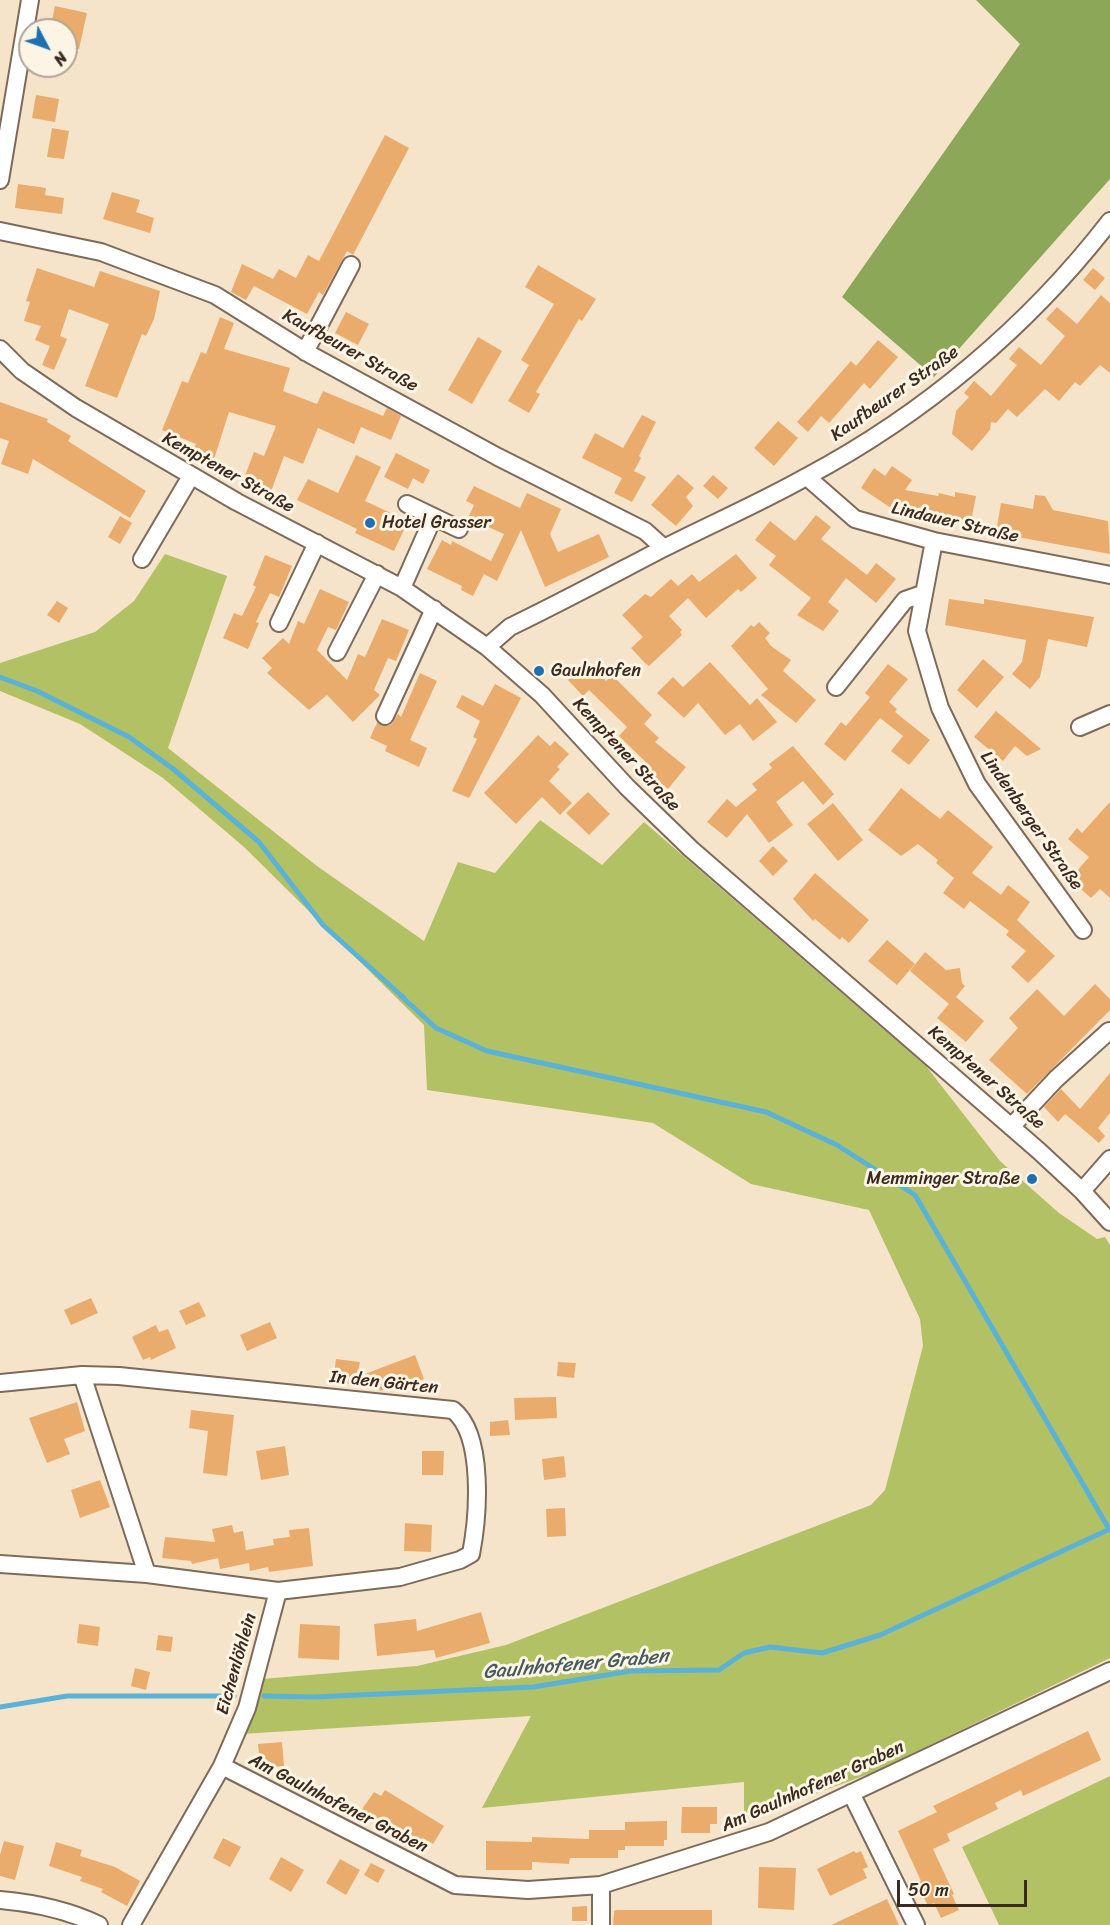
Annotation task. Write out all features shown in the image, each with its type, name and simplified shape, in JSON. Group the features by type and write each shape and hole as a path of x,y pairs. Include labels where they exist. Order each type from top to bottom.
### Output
{"street":[{"path":"0,180 30,0"},
{"name":"Kaufbeurer Straße","path":"487,647 510,627 807,477 862,444 940,390 995,347 1049,292 1110,221"},
{"name":"Kaufbeurer Straße","path":"0,231 101,252 215,295 306,352 498,458 645,531 664,548"},
{"path":"306,352 351,265"},
{"name":"Kemptener Straße","path":"0,350 38,383 191,476 402,588 487,647 542,695 627,787 691,849 1011,1127 1082,1191 1110,1222"},
{"path":"142,559 191,476"},
{"name":"Lindauer Straße","path":"807,477 855,519 934,541 1110,575"},
{"path":"407,504 459,529"},
{"path":"402,588 433,518"},
{"name":"Lindenberger Straße","path":"934,541 922,594 917,631 926,667 956,744 977,784 1083,930"},
{"path":"279,623 317,543"},
{"path":"337,652 377,574"},
{"path":"836,687 905,600 922,594"},
{"path":"385,716 434,609"},
{"path":"1080,727 1110,714"},
{"path":"1011,1127 1056,1079 1109,1031"},
{"path":"1082,1191 1110,1159"},
{"path":"82,1375 147,1575"},
{"name":"In den Gärten","path":"0,1383 82,1375 171,1380 453,1410 462,1418 468,1431 478,1483 477,1523 471,1554 460,1560 400,1577 278,1591"},
{"name":"Eichenlöhlein","path":"0,1564 147,1575 278,1591 248,1708 222,1766 131,1925"},
{"name":"Am Gaulnhofener Graben","path":"222,1766 455,1885 528,1890 601,1885 769,1832 1110,1671"},
{"path":"851,1793 916,1925"},
{"path":"601,1885 601,1925"},
{"path":"0,1900 45,1907 81,1917 99,1925"}],"green space":[{"path":"976,0 1110,0 1110,179 934,377 842,297 1020,44"},
{"path":"165,554 227,576 168,748 317,866 424,941 458,862 495,873 540,820 602,865 644,822 926,1066 1000,1161 1059,1213 1097,1239 1105,1237 1110,1245 1110,1658 874,1772 744,1820 744,1782 482,1808 531,1716 241,1734 262,1679 417,1666 506,1645 871,1505 885,1490 923,1346 920,1319 869,1210 751,1184 653,1123 427,1090 424,1025 244,847 163,778 80,724 0,691 0,663 95,632 134,601"},
{"path":"1110,1776 1110,1925 999,1925 962,1847"}],"building":[{"path":"55,6 87,13 79,49 78,18 52,18"},
{"path":"36,95 59,99 55,122 32,118"},
{"path":"52,128 69,131 64,159 47,157"},
{"path":"385,135 409,148 353,255 347,251 323,295 319,292 307,314 254,286 246,300 231,292 242,264 273,279 279,269 296,278 308,255 319,261"},
{"path":"18,184 46,188 45,195 64,198 62,214 15,208"},
{"path":"112,192 140,200 136,212 154,218 150,233 103,219"},
{"path":"538,265 596,299 582,321 579,319 536,392 540,394 529,413 508,401 529,365 521,360 554,304 525,287"},
{"path":"37,268 94,287 100,271 160,291 154,319 146,336 142,334 117,398 85,386 109,324 69,309 60,336 67,339 54,370 42,365 50,346 35,340 41,326 24,321 30,302 26,301"},
{"path":"1093,268 1105,278 1095,290 1083,280"},
{"path":"1101,295 1110,303 1110,373 1100,365 1080,386 1075,382 1059,401 1045,389 1017,417 1008,409 996,423 991,422 990,430 972,451 952,434 956,411 969,397 964,393 974,381 991,396 1017,365 1009,359 1019,347 1041,365 1065,336 1046,319 1057,307 1077,324"},
{"path":"346,312 369,324 358,345 335,333"},
{"path":"220,317 234,323 224,349 290,368 283,391 317,404 323,391 383,416 387,408 401,416 391,440 361,427 354,444 318,428 303,464 284,456 269,497 241,486 254,452 264,456 276,426 229,412 215,456 208,468 190,456 196,444 162,430 182,381 188,383 201,352 206,354"},
{"path":"478,337 502,351 472,404 448,390"},
{"path":"878,340 898,357 870,389 864,383 829,423 821,416 808,432 797,422 851,361 856,366"},
{"path":"0,402 48,419 47,422 71,436 68,441 146,491 130,518 33,459 28,474 1,464 9,441 0,438"},
{"path":"642,415 656,422 634,471 646,477 632,502 614,493 622,478 582,458 595,433 623,448"},
{"path":"778,421 798,438 774,466 754,448"},
{"path":"396,453 430,470 423,484 413,478 408,489 384,477"},
{"path":"356,455 381,467 365,501 408,521 394,551 355,533 357,529 297,500 308,479 338,493"},
{"path":"892,466 912,480 905,490 938,496 939,493 955,497 955,492 976,496 971,522 952,518 951,522 894,510 861,488 874,468 885,476"},
{"path":"678,474 694,488 686,497 693,506 676,526 651,505"},
{"path":"713,475 728,488 718,499 703,486"},
{"path":"474,486 520,508 527,493 561,509 550,534 558,552 599,534 609,557 545,587 521,530 497,581 484,574 473,596 461,590 462,586 427,569 442,540 451,545 452,541 491,561 504,534 468,518 474,505 466,501"},
{"path":"1035,495 1045,496 1053,510 1108,521 1110,554 996,533 1001,503 1033,509"},
{"path":"816,515 831,527 821,539 867,575 876,563 896,579 876,603 846,578 828,602 839,611 823,631 797,615 811,598 769,565 776,556 755,540 770,521 795,541"},
{"path":"120,516 132,523 120,544 108,537"},
{"path":"736,554 757,578 741,592 738,589 706,618 688,598 669,616 682,630 680,632 682,635 649,666 645,663 631,648 643,637 622,615 645,594 651,597 671,579 678,586 692,574 699,582"},
{"path":"265,555 292,566 279,597 270,593 256,622 259,623 248,649 223,638 234,613 242,616 256,587 253,585"},
{"path":"320,589 349,602 336,630 328,627 317,650 347,680 358,654 365,657 382,619 409,630 396,661 388,658 374,690 380,695 353,722 327,695 309,710 267,673 272,668 262,658 283,638 289,644 298,621 304,624"},
{"path":"949,599 984,604 984,599 1094,617 1087,647 1048,639 1040,677 1030,689 1012,674 1022,662 1026,640 945,625"},
{"path":"57,601 68,608 59,623 47,615"},
{"path":"759,622 770,633 765,638 771,646 791,660 783,671 816,700 796,723 761,695 768,689 731,646 751,625 754,627"},
{"path":"983,659 1004,677 977,708 957,690"},
{"path":"586,661 606,681 612,675 652,715 644,724 659,738 655,742 686,767 668,789 648,773 652,768 619,736 627,727 589,690 583,696 568,680"},
{"path":"710,662 750,705 757,698 777,722 753,741 740,724 725,735 698,703 684,718 657,693 673,677 683,687"},
{"path":"888,664 908,679 889,702 897,709 895,712 930,740 909,765 891,751 903,736 880,718 845,761 824,744 841,722 846,726 870,697 865,693"},
{"path":"420,673 437,681 410,740 427,748 419,767 385,751 387,746 370,738 377,723 387,726 392,724 398,714 401,717"},
{"path":"495,684 521,698 469,798 452,791 477,739 473,737 480,721 456,707 462,695 483,706"},
{"path":"996,711 1041,749 1027,756 1015,746 1003,761 974,737"},
{"path":"538,735 550,746 555,741 569,754 557,767 560,769 549,781 572,803 560,815 542,797 516,824 484,793"},
{"path":"793,746 834,794 823,805 803,781 776,802 793,825 769,843 747,814 727,838 707,822 727,799 736,807 757,790 752,784 772,768 769,764"},
{"path":"901,788 940,819 948,810 993,847 972,873 1001,895 1008,885 1030,902 1017,920 1055,956 1028,983 1011,967 1026,951 1006,935 1009,931 970,901 964,909 943,893 954,878 936,863 938,860 918,844 901,856 868,830"},
{"path":"588,792 610,814 589,835 566,813"},
{"path":"1110,802 1110,898 1100,889 1091,898 1070,879 1089,857 1068,839 1077,828 1082,833"},
{"path":"833,803 863,840 838,861 807,824"},
{"path":"773,846 788,861 773,876 759,861"},
{"path":"815,873 869,920 849,943 842,937 840,940 815,919 813,921 793,899"},
{"path":"887,940 915,964 897,985 868,961"},
{"path":"925,952 946,970 960,968 962,983 965,986 956,997 984,1021 966,1042 937,1018 949,1004 910,971"},
{"path":"1095,984 1110,999 1110,1010 1027,1094 989,1060 1018,1028 1009,1018 1037,989 1064,1016"},
{"path":"1110,1073 1110,1113 1098,1128 1105,1136 1099,1143 1065,1114 1058,1122 1044,1107 1061,1089 1080,1109"},
{"path":"91,1298 98,1313 71,1325 64,1310"},
{"path":"199,1302 206,1316 186,1325 179,1311"},
{"path":"270,1322 277,1338 247,1351 240,1335"},
{"path":"156,1325 159,1332 168,1329 176,1348 151,1360 150,1357 143,1360 132,1337"},
{"path":"415,1355 424,1379 397,1389 395,1385 380,1391 379,1388 333,1382 336,1359 360,1362 357,1377"},
{"path":"558,1362 576,1363 574,1378 557,1376"},
{"path":"556,1397 557,1418 515,1420 514,1398"},
{"path":"77,1402 85,1431 64,1439 70,1454 47,1463 29,1418"},
{"path":"191,1410 234,1415 227,1476 203,1473 208,1431 189,1428"},
{"path":"508,1420 510,1435 490,1436 490,1422"},
{"path":"285,1446 289,1475 261,1480 256,1451"},
{"path":"422,1451 444,1451 443,1475 422,1475"},
{"path":"564,1456 566,1477 544,1480 542,1459"},
{"path":"100,1480 110,1507 80,1518 71,1490"},
{"path":"565,1508 566,1536 547,1537 546,1509"},
{"path":"405,1523 432,1525 431,1552 404,1551"},
{"path":"232,1525 234,1533 243,1531 246,1550 274,1545 273,1539 290,1537 289,1530 309,1528 313,1566 269,1572 268,1567 250,1571 249,1563 220,1569 218,1558 192,1564 191,1561 162,1558 165,1537 215,1542 212,1529"},
{"path":"481,1612 490,1643 436,1658 434,1650 377,1656 374,1624 416,1619 417,1631"},
{"path":"79,1624 100,1627 98,1646 77,1643"},
{"path":"300,1624 340,1626 339,1660 298,1658"},
{"path":"158,1635 173,1637 171,1652 156,1650"},
{"path":"135,1668 150,1672 146,1690 131,1686"},
{"path":"1088,1731 1101,1760 1023,1796 1021,1790 995,1803 998,1809 947,1834 950,1841 933,1849 959,1910 941,1918 934,1903 928,1906 917,1883 921,1881 898,1831 937,1812 933,1806"},
{"path":"282,1742 284,1766 260,1768 258,1744"},
{"path":"385,1790 444,1826 433,1844 423,1838 420,1843 390,1822 385,1829 360,1812 374,1792 381,1796"},
{"path":"682,1807 717,1807 717,1824 710,1824 710,1833 681,1833"},
{"path":"667,1821 667,1840 664,1840 664,1846 625,1846 625,1850 618,1850 618,1858 570,1858 569,1864 532,1862 532,1870 486,1870 486,1841 532,1842 532,1837 589,1839 589,1830 625,1830 625,1822"},
{"path":"223,1838 241,1847 230,1867 213,1858"},
{"path":"4,1841 24,1846 15,1880 0,1876 0,1855"},
{"path":"56,1842 82,1850 80,1856 115,1867 140,1881 127,1906 101,1892 103,1889 80,1881 82,1877 49,1866"},
{"path":"854,1851 856,1853 861,1851 868,1867 863,1869 867,1878 830,1896 817,1869"},
{"path":"281,1857 304,1870 291,1892 269,1879"},
{"path":"340,1859 360,1870 346,1895 326,1883"},
{"path":"371,1863 385,1870 378,1883 364,1875"},
{"path":"759,1867 796,1868 794,1910 758,1908"},
{"path":"887,1899 899,1925 831,1925"},
{"path":"587,1906 587,1921 572,1921 572,1907"},
{"path":"616,1910 712,1910 712,1925 613,1925"}],"waterway":[{"path":"0,677 37,691 129,737 172,768 259,842 323,925 404,998"},
{"path":"401,996 436,1028 487,1051 766,1112 837,1145 915,1195 1109,1529"},
{"name":"Gaulnhofener Graben","path":"264,1696 314,1697 533,1687 631,1671 719,1670 744,1653 770,1647 822,1653 880,1635 1110,1529"},
{"name":"Gaulnhofener Graben","path":"0,1707 67,1696 234,1696"}],"place":[{"name":"Hotel Grasser","path":"370,523"},
{"name":"Gaulnhofen","path":"539,671"},
{"name":"Memminger Straße","path":"1032,1179"}]}
